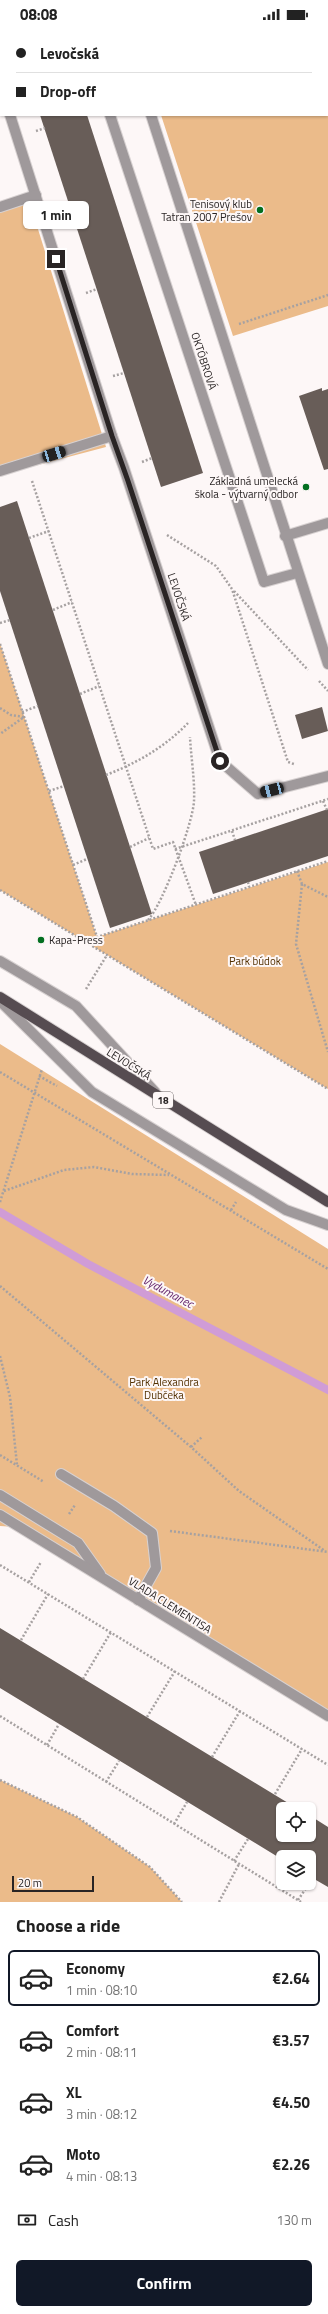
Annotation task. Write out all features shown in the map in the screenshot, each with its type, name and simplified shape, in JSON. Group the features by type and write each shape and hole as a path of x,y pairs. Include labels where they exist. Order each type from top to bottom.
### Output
{"main road":[{"name":"LEVOČSKÁ","path":"0,997 328,1202"}],"street":[{"name":"LEVOČSKÁ","path":"10,116 112,436 141,519 220,761 258,794 328,776"},
{"name":"OKTÓBROVÁ","path":"110,116 264,582 297,572"},
{"path":"151,116 297,572 328,664"},
{"path":"0,207 36,195"},
{"path":"0,470 112,436"},
{"path":"286,536 328,523"},
{"path":"0,961 76,1006 162,1099"},
{"path":"0,1001 92,1092 286,1210 328,1225"},
{"path":"61,1474 114,1506 152,1533 156,1568 138,1600"},
{"path":"0,1495 78,1544 104,1579"},
{"name":"VLADA CLEMENTISA","path":"0,1515 328,1716"}],"path":[{"path":"220,330 328,295"},
{"path":"26,463 153,849 173,842 196,905"},
{"path":"141,519 216,566 232,589 312,674"},
{"path":"29,538 48,531"},
{"path":"232,589 288,762 300,766"},
{"path":"53,610 72,602"},
{"path":"0,624 10,620"},
{"path":"0,644 97,937"},
{"path":"317,680 328,691"},
{"path":"80,694 99,686"},
{"path":"22,712 38,706"},
{"path":"0,708 11,715 24,717"},
{"path":"0,734 24,717"},
{"path":"106,775 126,767 170,742 189,722 194,802 181,847 162,899 147,921"},
{"path":"49,791 64,786"},
{"path":"176,849 328,799"},
{"path":"323,801 327,810"},
{"path":"232,830 235,840"},
{"path":"130,847 149,838"},
{"path":"73,865 88,860"},
{"path":"85,942 328,861"},
{"path":"298,871 302,884 296,944 328,1052"},
{"path":"248,882 250,888"},
{"path":"302,884 328,897"},
{"path":"0,890 328,1089"},
{"path":"0,1072 328,1269"},
{"path":"0,1202 4,1191 64,1170 94,1167 132,1174 171,1175"},
{"path":"0,1286 191,1447 239,1491 325,1551"},
{"path":"0,1356 10,1397 17,1466"},
{"path":"191,1447 202,1437"},
{"path":"0,1565 328,1765"},
{"path":"21,1640 48,1594"},
{"path":"84,1679 111,1632"},
{"path":"147,1717 175,1671"},
{"path":"212,1757 240,1711"},
{"path":"0,1716 300,1901 306,1890"},
{"path":"47,1745 59,1724"},
{"path":"274,1794 302,1749"},
{"path":"106,1782 119,1761"},
{"path":"0,1780 77,1817 150,1867 182,1902"},
{"path":"174,1824 187,1802"},
{"path":"234,1861 248,1839"},
{"path":"219,1902 239,1864"}],"green space":[{"name":"Tenisový klub Tatran 2007 Prešov","path":"161,116 328,116 328,306 233,336"},
{"path":"27,194 106,447 0,475 0,203"},
{"name":"Park búdok","path":"0,643 97,937 328,862 328,1089 0,890"},
{"name":"Park Alexandra Dubčeka","path":"0,1044 328,1249 328,1715 15,1527 0,1526"},
{"path":"0,1780 77,1817 150,1867 182,1902 0,1902"}],"building":[{"path":"40,116 87,116 203,473 161,487"},
{"path":"322,388 322,391 328,389 328,469 324,470 299,396"},
{"path":"17,501 152,914 110,928 0,591 0,507"},
{"path":"322,707 328,731 302,739 295,715"},
{"path":"328,809 328,856 213,894 199,852"},
{"path":"0,1628 286,1802 276,1802 276,1842 316,1842 316,1819 328,1827 328,1887 316,1880 316,1850 276,1850 276,1856 0,1688"}],"waterway":[{"name":"Vydumanec","path":"0,1212 88,1264 328,1390"}],"place":[{"name":"Tenisový klub Tatran 2007 Prešov","path":"260,210"},
{"name":"Základná umelecká škola - výtvarný odbor","path":"306,487"},
{"name":"Kapa-Press","path":"41,940"}],"route":[{"path":"56,259 112,436 124,468 220,761"}]}
